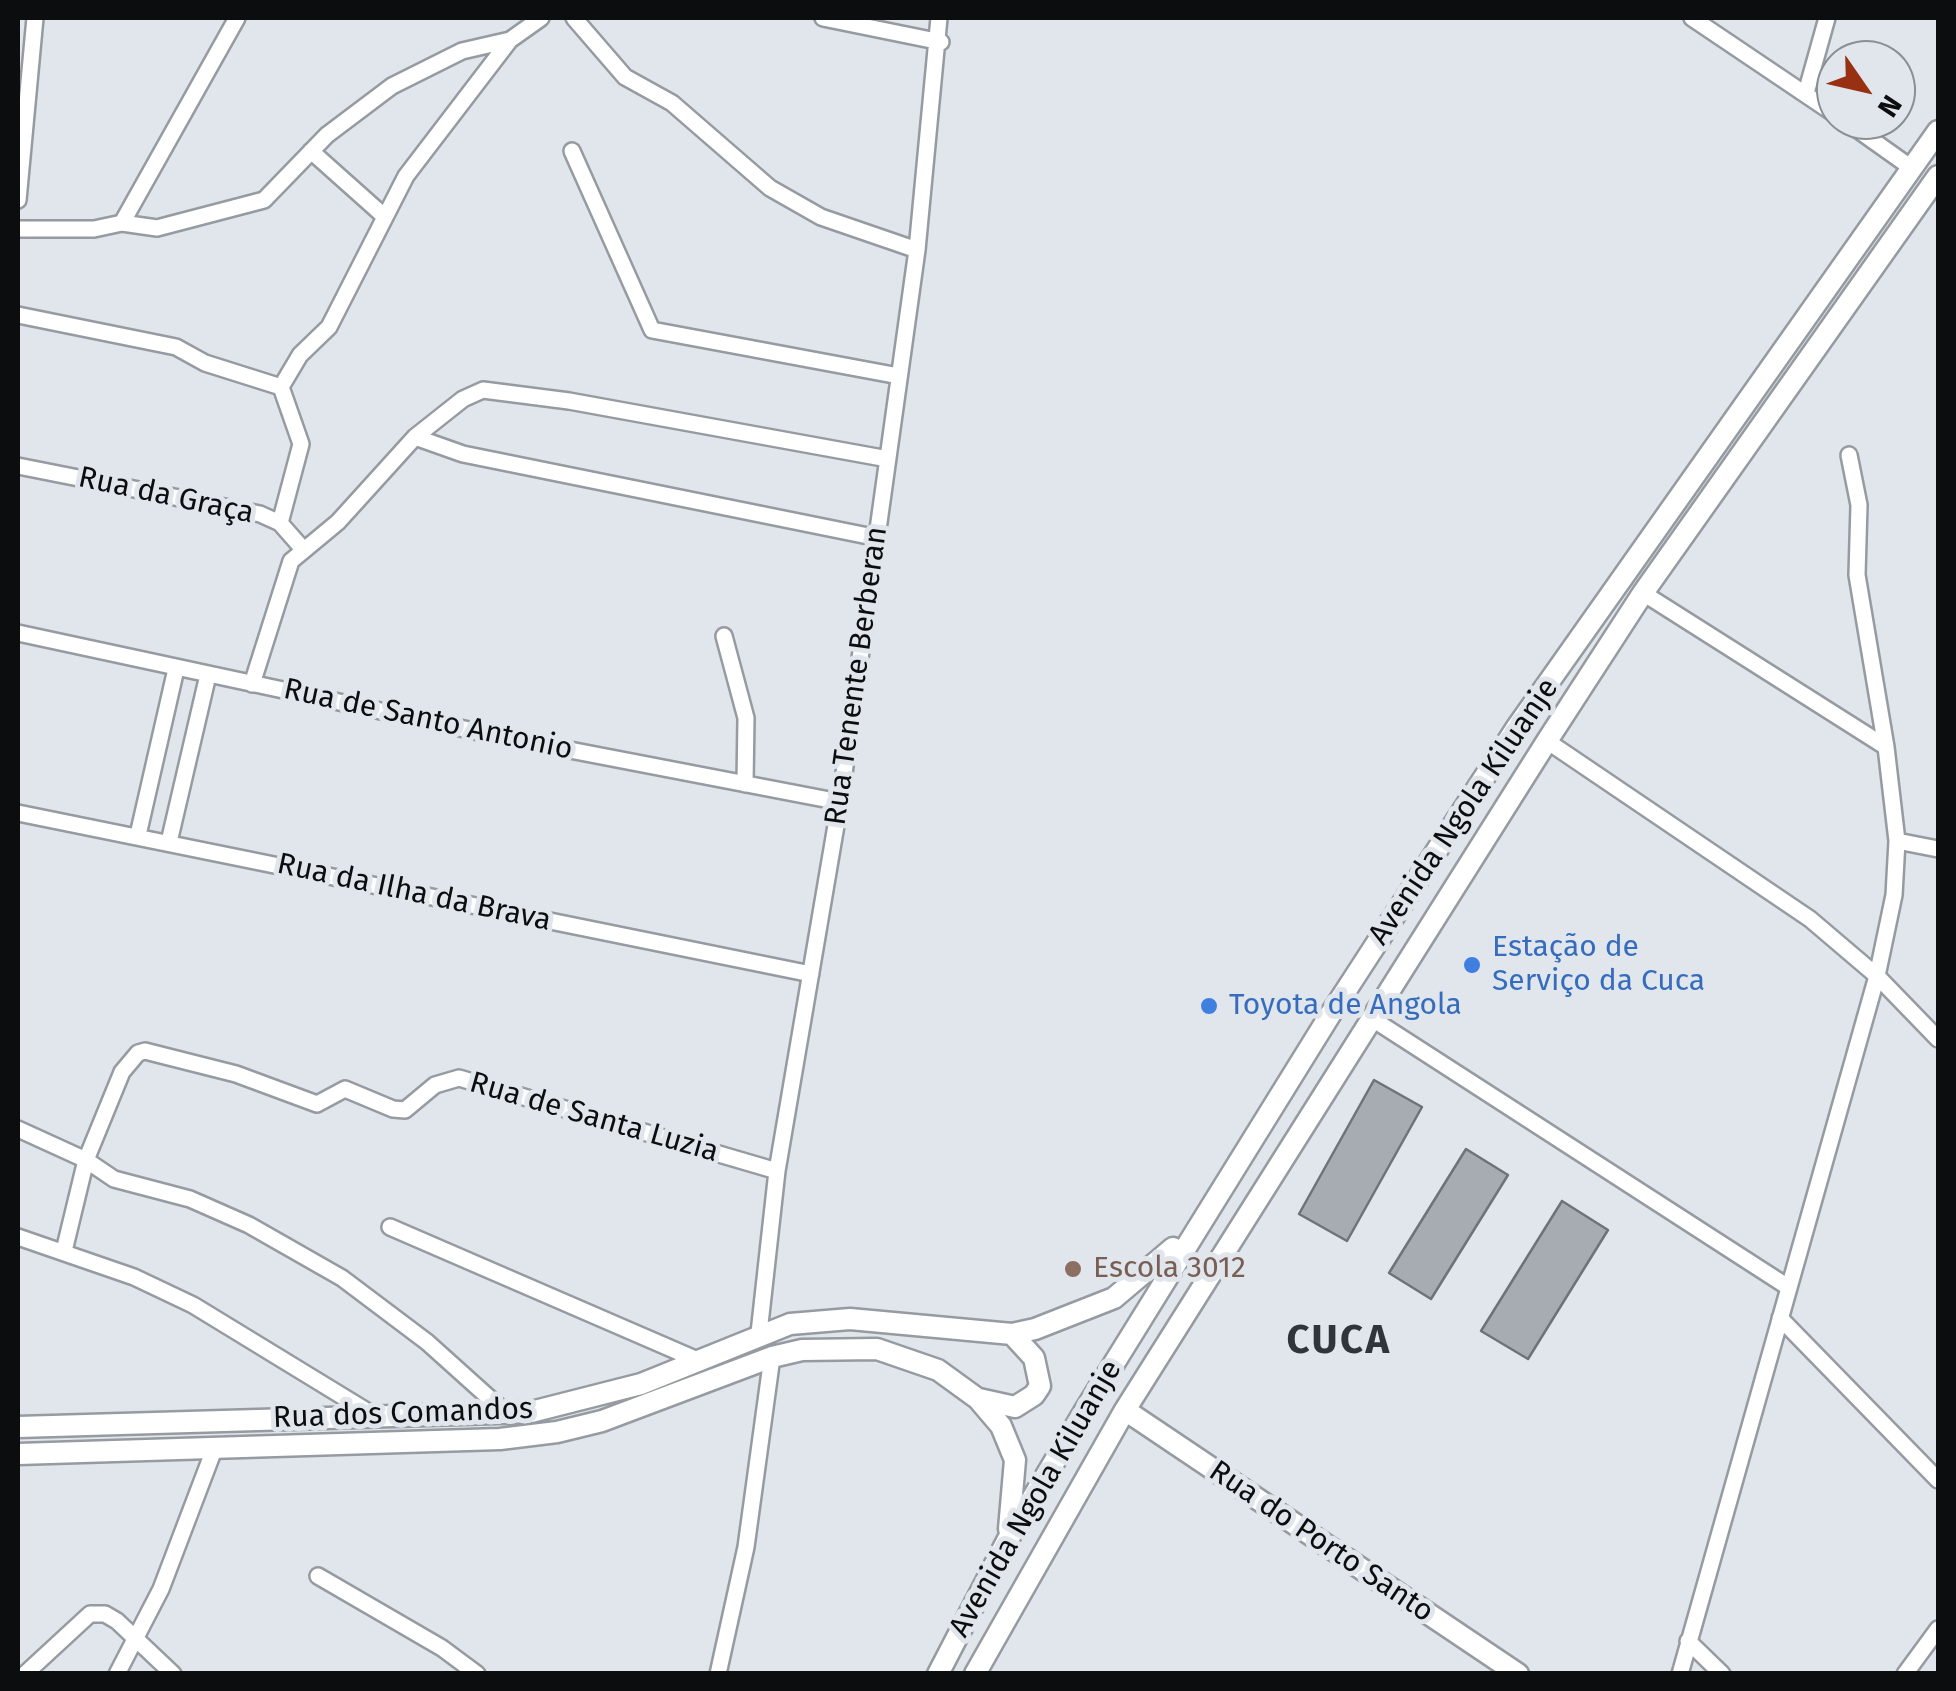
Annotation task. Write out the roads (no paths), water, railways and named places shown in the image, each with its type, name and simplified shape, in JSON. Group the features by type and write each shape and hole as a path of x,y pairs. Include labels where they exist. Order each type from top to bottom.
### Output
{"main road":[{"name":"Avenida Ngola Kiluanje","path":"938,1674 1007,1541 1202,1217 1517,727 1938,132"},
{"name":"Avenida Ngola Kiluanje","path":"975,1674 1125,1410 1547,741 1642,594 1938,176"},
{"name":"Rua dos Comandos","path":"18,1427 506,1413 596,1398 790,1324 850,1320 1012,1334 1064,1321 1114,1298 1153,1268 1202,1217"},
{"path":"978,1399 1015,1407 1034,1395 1040,1386 1034,1358 1012,1334"},
{"name":"Rua dos Comandos","path":"18,1454 500,1439 557,1432 602,1421 772,1358 819,1349 876,1348 938,1370 978,1399 1001,1426 1016,1460 1007,1541"},
{"name":"Rua do Porto Santo","path":"1125,1410 1518,1674"}],"street":[{"path":"18,200 36,18"},
{"path":"122,223 238,18"},
{"path":"281,387 300,355 329,327 418,159 510,40 541,18"},
{"path":"574,18 625,77 672,102 770,188 821,217 917,250"},
{"path":"823,18 940,42"},
{"name":"Rua Tenente Berberan","path":"759,1333 778,1171 840,802 878,538 917,250 940,18"},
{"path":"1692,18 1816,100"},
{"path":"1806,93 1827,18"},
{"path":"18,228 94,229 122,223 157,228 264,200 311,151 392,86 462,51 510,40"},
{"path":"1872,140 1913,169"},
{"path":"311,151 385,217"},
{"path":"572,151 652,330 899,376"},
{"path":"18,315 176,347 204,363 281,387"},
{"path":"280,523 301,444 281,387"},
{"path":"252,684 285,575 302,548 338,522 415,437 463,399 483,390 503,390 888,458"},
{"path":"415,437 462,454 878,538"},
{"path":"1680,1674 1877,976 1894,896 1897,841 1886,747 1857,575 1860,505 1849,456"},
{"name":"Rua da Graça","path":"18,466 260,514 280,523 302,548"},
{"path":"1642,594 1886,747"},
{"name":"Rua de Santo Antonio","path":"18,633 840,802"},
{"path":"724,636 746,718 745,784"},
{"path":"138,836 176,668"},
{"path":"169,842 208,675"},
{"path":"1547,741 1785,900 1877,976 1938,1038"},
{"name":"Rua da Ilha da Brava","path":"18,812 811,974"},
{"path":"1897,841 1938,849"},
{"path":"1370,1018 1788,1286"},
{"name":"Rua de Santa Luzia","path":"86,1160 122,1072 138,1053 152,1051 236,1074 318,1104 346,1089 393,1110 406,1110 435,1085 459,1078 778,1171"},
{"path":"18,1129 86,1160 114,1179 190,1199 249,1224 342,1278 428,1342 506,1413"},
{"path":"64,1251 86,1160"},
{"path":"390,1226 696,1359"},
{"path":"18,1236 134,1277 192,1306 378,1418"},
{"path":"1780,1318 1938,1480"},
{"path":"718,1674 746,1547 772,1358"},
{"path":"117,1674 138,1638 215,1447"},
{"path":"318,1576 442,1648 477,1674"},
{"path":"25,1674 90,1614 105,1614 138,1638 172,1674"},
{"path":"1905,1674 1938,1629"},
{"path":"1688,1642 1722,1674"}],"place":[{"name":"Estação de Serviço da Cuca","path":"1472,965"},
{"name":"Toyota de Angola","path":"1209,1006"},
{"name":"Escola 3012","path":"1073,1269"}],"district":[{"name":"CUCA","path":"1339,1342"}]}
